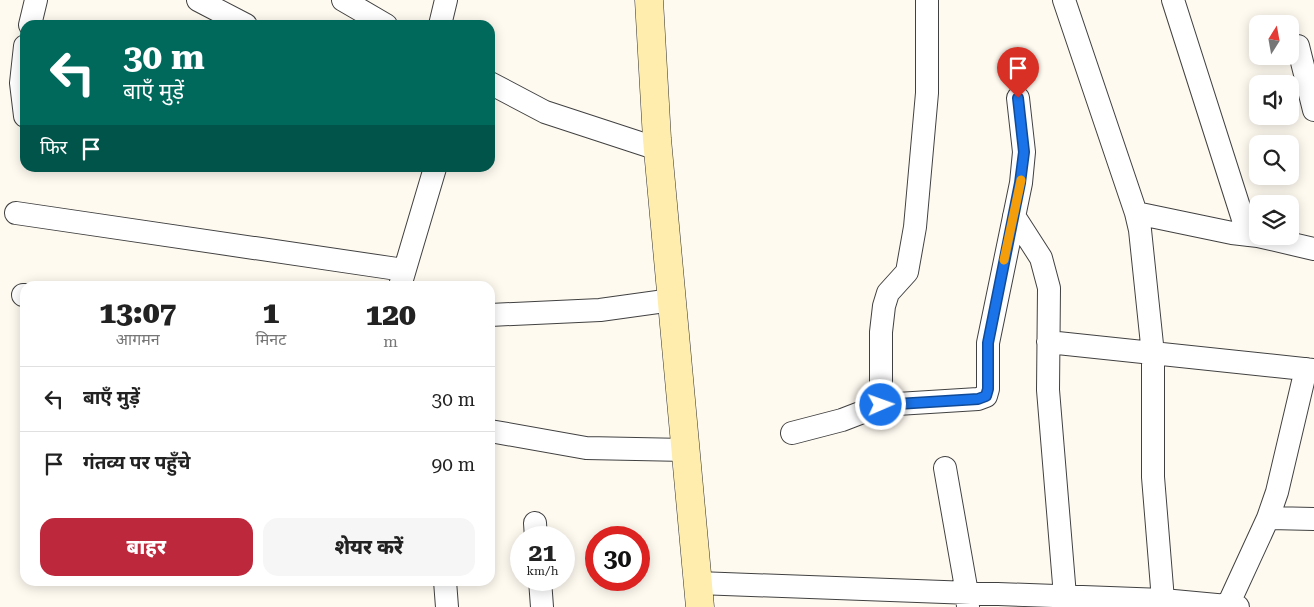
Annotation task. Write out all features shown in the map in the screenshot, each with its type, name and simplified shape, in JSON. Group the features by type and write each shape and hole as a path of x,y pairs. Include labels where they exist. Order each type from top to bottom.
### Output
{"main road":[{"path":"649,0 658,149 699,595"}],"street":[{"path":"31,20 36,0"},
{"path":"198,0 236,20"},
{"path":"441,20 446,0"},
{"path":"881,405 881,332 884,306 888,293 907,272 915,227 927,92 927,0"},
{"path":"1064,0 1136,213 1140,230 1153,354 1152,477 1163,600"},
{"path":"1173,0 1249,219"},
{"path":"351,11 374,20"},
{"path":"1299,50 1314,110"},
{"path":"495,86 545,112 658,149"},
{"path":"792,433 842,420 881,405 978,399 986,396 988,389 988,343 1014,216 1024,152 1018,98"},
{"path":"16,213 402,278 434,172"},
{"path":"1136,213 1249,235"},
{"path":"1014,216 1041,258 1050,288 1048,390 1065,596"},
{"path":"1296,245 1314,249"},
{"path":"495,315 600,310 672,300"},
{"path":"699,595 968,600 1065,596 1163,600 1233,606 1277,492 1310,370 1048,342"},
{"path":"495,432 586,448 686,450"},
{"path":"945,468 968,600"},
{"path":"1268,518 1314,520"},
{"path":"445,586 447,607"},
{"path":"541,591 542,607"}],"slow traffic":[{"path":"1004,260 1021,180"}],"route":[{"path":"881,405 978,399 986,396 988,389 988,343 1020,183 1024,152 1018,98"}]}
